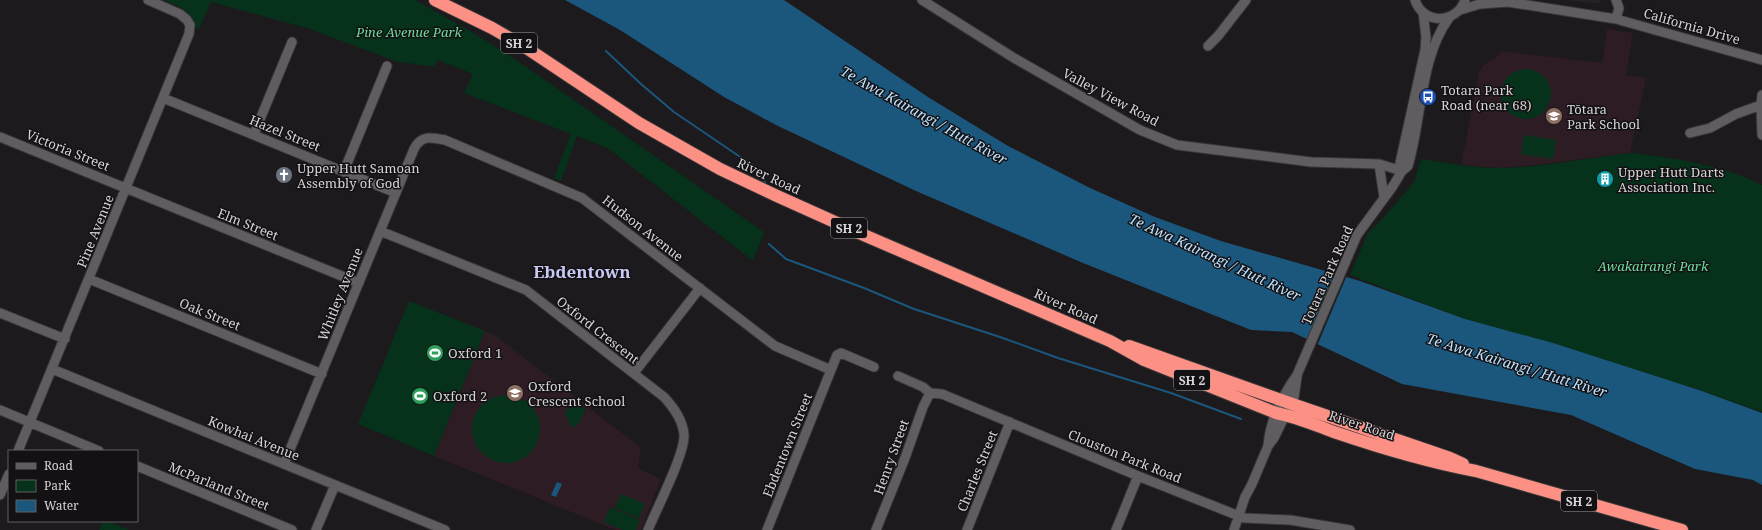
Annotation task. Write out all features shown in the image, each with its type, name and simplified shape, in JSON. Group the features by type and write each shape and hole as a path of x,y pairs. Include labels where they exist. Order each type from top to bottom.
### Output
{"highway":[{"name":"River Road","path":"436,0 492,28 525,47 639,122 720,169 866,236 1110,341 1144,360 1284,408 1450,458 1476,471 1682,530"}],"street":[{"name":"Pine Avenue","path":"18,450 189,34 190,25 180,14 148,0"},
{"name":"Valley View Road","path":"922,0 1014,58 1140,130 1177,145 1311,162 1379,164 1402,171"},
{"path":"1208,46 1218,36 1246,0"},
{"path":"1415,2 1423,12 1435,18 1449,18 1460,10 1465,0"},
{"name":"California Drive","path":"1460,10 1494,1 1518,2 1616,19 1762,60"},
{"path":"1616,19 1620,3"},
{"path":"1402,171 1400,163 1425,50 1426,37 1423,12"},
{"name":"Totara Park Road","path":"1234,530 1245,497 1268,446 1269,435 1284,408 1294,397 1297,375 1357,235 1393,186 1402,171 1408,166 1432,50 1442,26 1449,18"},
{"path":"254,134 292,42"},
{"path":"344,171 387,66"},
{"path":"1762,95 1762,135"},
{"name":"Hazel Street","path":"163,98 396,193"},
{"path":"1690,133 1710,128 1736,114 1761,105"},
{"name":"Victoria Street","path":"0,136 127,188"},
{"name":"Hudson Avenue","path":"424,138 432,137 445,140 582,198 775,346 831,370"},
{"name":"Whitley Avenue","path":"284,464 414,148 419,141 424,138"},
{"path":"1379,164 1384,197"},
{"name":"Elm Street","path":"127,188 359,284"},
{"name":"Oxford Crescent","path":"380,231 526,290 634,373 664,397 673,407 682,425 684,434 681,450 648,530"},
{"name":"Oak Street","path":"89,279 322,374"},
{"path":"634,373 700,288"},
{"path":"0,313 64,339"},
{"name":"Ebdentown Street","path":"767,530 836,357 841,353 874,367"},
{"name":"Kowhai Avenue","path":"52,369 335,485 429,527 445,530"},
{"name":"Clouston Park Road","path":"898,376 923,387 930,393 942,394 1238,516 1244,518 1304,521 1350,530"},
{"name":"Henry Street","path":"876,530 905,458 922,407 930,393"},
{"path":"0,410 97,450"},
{"name":"Charles Street","path":"967,530 1010,422"},
{"name":"McParland Street","path":"138,466 292,530"},
{"path":"0,495 8,476"},
{"path":"1116,530 1138,476"},
{"path":"316,530 335,485"}],"shaded area":[{"path":"1565,0 1602,0 1598,3 1592,3"},
{"name":"Tōtara Park School","path":"1607,29 1633,33 1626,75 1646,78 1630,153 1499,168 1461,165 1479,73 1484,65 1498,56 1502,51 1602,63"},
{"name":"Oxford Crescent School","path":"485,331 499,338 641,448 638,468 661,479 641,530 616,530 434,456"}],"green space":[{"name":"Pine Avenue Park","path":"164,0 415,0 472,32 516,60 764,232 753,261 609,149 577,136 561,181 554,178 571,134 464,93 473,74 438,60 434,67 395,61 307,28 211,2 199,29 195,27 190,16 184,9"},
{"path":"1521,69 1531,69 1544,76 1551,89 1551,99 1544,112 1531,119 1521,119 1512,115 1505,108 1501,99 1501,89 1505,80 1512,73"},
{"path":"1524,135 1556,140 1553,159 1521,154"},
{"name":"Awakairangi Park","path":"1630,153 1698,163 1747,178 1762,185 1762,412 1688,386 1587,360 1481,326 1350,275 1368,233 1385,216 1414,182 1421,159 1451,164 1501,168 1549,164"},
{"path":"409,301 485,331 434,456 358,424"},
{"path":"506,395 519,398 530,405 537,416 540,429 537,442 530,453 519,460 506,463 493,460 482,453 475,442 472,429 475,416 482,405 493,398"},
{"path":"577,402 585,409 585,411 580,422 574,427 571,427 565,413 569,407"},
{"path":"621,494 645,504 639,518 615,508"},
{"path":"610,507 640,520 636,530 623,530 604,522"},
{"path":"103,522 109,522 129,530 99,530"}],"water":[{"name":"Te Awa Kairangi / Hutt River","path":"565,0 784,0 928,97 1008,146 1090,188 1155,217 1221,241 1360,281 1465,319 1553,343 1699,390 1762,413 1762,485 1753,480 1695,469 1571,415 1402,384 1292,332 1251,330 1083,263 916,191 778,126 724,97 620,30"},
{"path":"557,482 562,484 556,497 551,495"}],"pier":[{"path":"1336,272 1347,275 1317,346 1307,341"}],"waterway":[{"path":"606,51 674,112 755,167 765,182"},
{"path":"769,244 786,259 864,288 914,309 1058,358 1171,393 1241,419"}],"place":[{"name":"Totara Park Road (near 68)","path":"1428,97"},
{"name":"Tōtara Park School","path":"1554,116"},
{"name":"Upper Hutt Samoan Assembly of God","path":"284,175"},
{"name":"Upper Hutt Darts Association Inc.","path":"1605,179"},
{"name":"Oxford 1","path":"435,353"},
{"name":"Oxford Crescent School","path":"515,393"},
{"name":"Oxford 2","path":"420,396"}],"district":[{"name":"Ebdentown","path":"582,271"}]}
